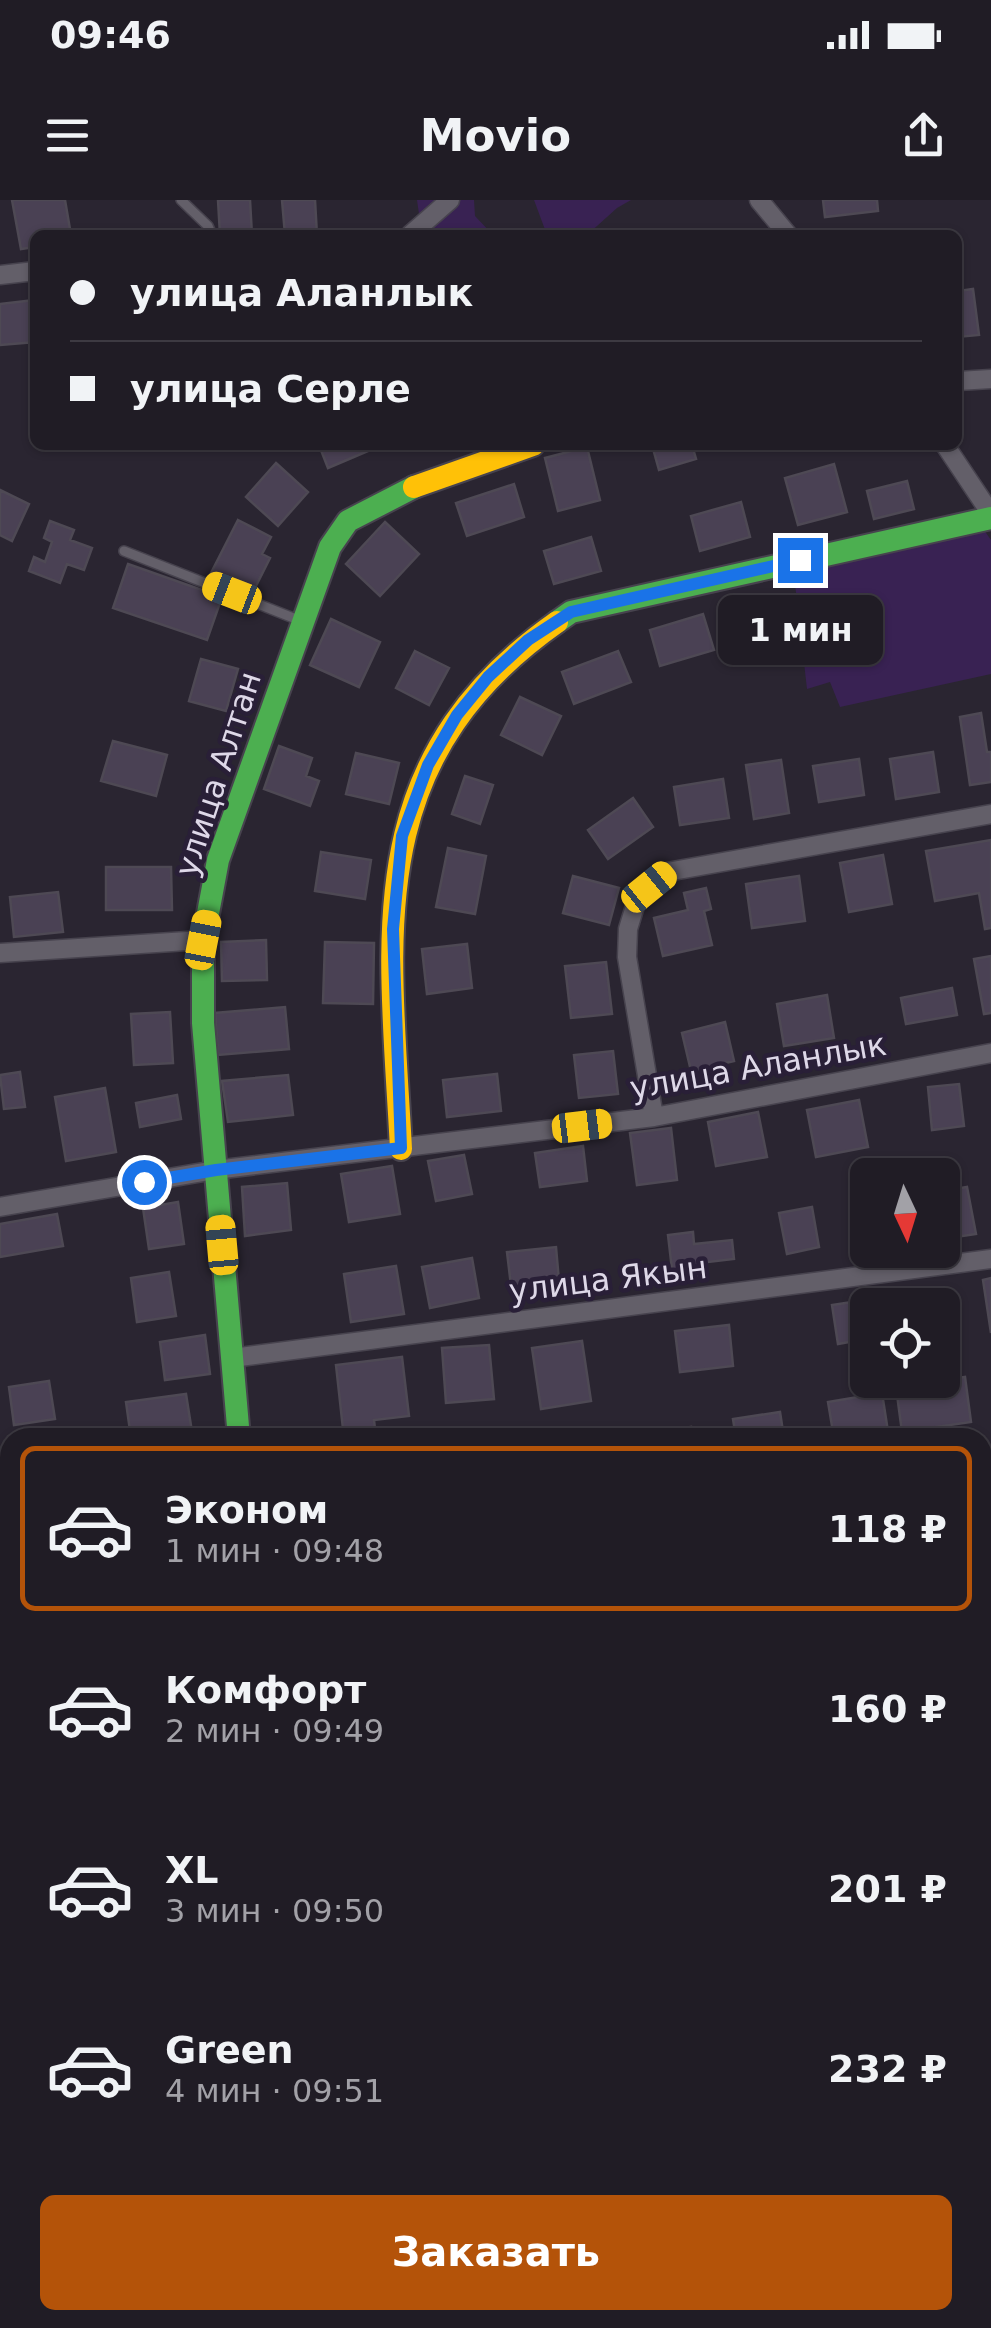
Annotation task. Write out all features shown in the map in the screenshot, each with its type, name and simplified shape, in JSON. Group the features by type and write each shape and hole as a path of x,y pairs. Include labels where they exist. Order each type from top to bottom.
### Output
{"street":[{"path":"416,230 450,200"},
{"path":"759,200 784,230"},
{"path":"0,275 30,272"},
{"path":"962,382 991,378"},
{"name":"улица Алтан","path":"238,1428 204,1023 203,940 218,860 330,547 348,521 426,481 517,450"},
{"path":"401,1148 393,929 402,836 428,765 457,715 488,677 528,640 571,612 991,516 947,450"},
{"path":"654,1117 627,957 628,929 636,906 649,887 667,872 991,814"},
{"path":"0,953 203,940"},
{"name":"улица Аланлык","path":"0,1207 216,1170 654,1117 991,1053"},
{"name":"улица Якын","path":"232,1358 991,1259"}],"lane":[{"path":"181,200 210,230"},
{"path":"124,551 304,622"}],"shaded area":[{"path":"417,200 474,200 475,216 488,230 421,230"},
{"path":"534,200 631,200 593,230 545,230"},
{"path":"984,530 991,540 991,674 840,707 830,682 807,689 794,575"}],"building":[{"path":"12,200 65,200 70,230 30,230 30,248 21,249"},
{"path":"218,200 250,200 252,230 220,230"},
{"path":"282,200 315,200 317,230 285,230"},
{"path":"823,200 877,200 878,211 825,217"},
{"path":"973,289 979,335 962,337 962,290"},
{"path":"30,301 30,342 0,345 0,304"},
{"path":"321,450 370,450 328,468"},
{"path":"588,450 600,500 558,511 545,458"},
{"path":"653,450 693,450 696,459 659,470"},
{"path":"276,463 308,492 278,526 246,497"},
{"path":"834,464 847,512 798,525 785,478"},
{"path":"907,481 914,509 874,519 867,491"},
{"path":"514,484 524,517 467,536 456,503"},
{"path":"0,490 29,504 12,541 0,535"},
{"path":"741,502 750,537 700,551 691,516"},
{"path":"238,520 271,537 262,554 270,558 251,596 210,575"},
{"path":"50,521 74,530 70,540 92,548 84,570 67,564 60,583 29,571 34,557 45,562 52,542 44,538"},
{"path":"385,522 419,554 380,596 346,564"},
{"path":"591,537 601,571 554,584 544,551"},
{"path":"128,564 222,597 207,640 113,608"},
{"path":"782,603 792,646 737,659 727,617"},
{"path":"703,614 714,650 660,666 650,630"},
{"path":"331,619 380,642 359,687 310,665"},
{"path":"415,651 449,668 429,705 396,688"},
{"path":"618,651 631,682 574,704 562,672"},
{"path":"201,659 238,669 226,711 189,701"},
{"path":"520,697 561,716 542,755 501,735"},
{"path":"981,713 987,752 991,752 991,782 970,785 960,717"},
{"path":"113,741 167,755 156,796 101,781"},
{"path":"279,746 312,758 306,776 319,781 310,806 264,789"},
{"path":"933,752 939,792 896,799 890,759"},
{"path":"356,753 399,763 389,804 346,794"},
{"path":"859,759 864,795 819,802 813,766"},
{"path":"781,760 789,813 754,819 746,765"},
{"path":"465,776 493,785 480,824 452,814"},
{"path":"723,779 729,818 680,825 674,787"},
{"path":"633,798 653,827 608,859 588,830"},
{"path":"991,840 991,928 985,929 979,893 935,901 926,851"},
{"path":"448,848 486,856 475,914 436,907"},
{"path":"321,852 371,860 365,899 315,891"},
{"path":"883,855 892,904 849,912 840,863"},
{"path":"106,867 171,867 172,910 106,910"},
{"path":"573,876 619,888 609,925 563,913"},
{"path":"799,876 805,921 752,928 746,884"},
{"path":"706,888 711,909 704,911 712,945 663,956 654,918 688,910 684,893"},
{"path":"58,892 63,932 14,937 10,897"},
{"path":"266,940 267,980 222,981 221,942"},
{"path":"325,942 374,943 373,1004 323,1003"},
{"path":"467,944 472,988 427,994 422,949"},
{"path":"991,956 991,1013 984,1014 974,959"},
{"path":"606,962 612,1014 571,1018 565,966"},
{"path":"952,988 957,1015 906,1024 901,998"},
{"path":"827,995 834,1038 784,1046 777,1004"},
{"path":"285,1007 289,1049 218,1055 215,1013"},
{"path":"170,1012 173,1063 134,1065 131,1014"},
{"path":"725,1022 734,1061 691,1071 682,1033"},
{"path":"613,1051 618,1094 579,1098 574,1055"},
{"path":"20,1072 25,1107 4,1109 0,1075"},
{"path":"497,1074 501,1111 447,1117 443,1080"},
{"path":"288,1075 293,1115 228,1122 222,1081"},
{"path":"959,1084 964,1126 932,1130 928,1087"},
{"path":"105,1088 116,1152 66,1161 55,1097"},
{"path":"177,1095 181,1119 140,1127 136,1103"},
{"path":"859,1100 868,1147 816,1157 807,1110"},
{"path":"758,1112 767,1157 716,1166 708,1122"},
{"path":"671,1128 677,1180 637,1185 630,1133"},
{"path":"583,1146 587,1181 540,1187 535,1153"},
{"path":"464,1155 472,1194 436,1201 428,1161"},
{"path":"392,1166 400,1214 349,1222 341,1174"},
{"path":"287,1183 291,1230 245,1236 242,1187"},
{"path":"967,1187 976,1234 960,1236 960,1188"},
{"path":"178,1202 184,1244 149,1249 143,1208"},
{"path":"812,1207 819,1247 787,1254 779,1213"},
{"path":"57,1214 63,1246 0,1257 0,1224"},
{"path":"693,1232 694,1244 732,1240 734,1259 699,1263 700,1275 673,1278 668,1235"},
{"path":"556,1247 559,1281 511,1286 507,1252"},
{"path":"472,1258 479,1298 430,1308 422,1267"},
{"path":"396,1266 404,1314 351,1322 344,1274"},
{"path":"169,1272 176,1316 137,1322 131,1278"},
{"path":"991,1278 991,1333 983,1280"},
{"path":"850,1302 850,1342 838,1344 832,1305"},
{"path":"729,1325 733,1366 680,1372 675,1331"},
{"path":"205,1335 210,1374 165,1380 160,1342"},
{"path":"582,1341 591,1401 541,1409 532,1348"},
{"path":"489,1345 494,1399 446,1403 442,1348"},
{"path":"402,1357 409,1416 374,1420 375,1428 343,1428 336,1365"},
{"path":"965,1377 971,1422 901,1428 897,1398 960,1398 960,1378"},
{"path":"49,1381 55,1419 14,1425 9,1387"},
{"path":"186,1394 191,1428 130,1428 126,1402"},
{"path":"883,1398 887,1428 832,1428 828,1402"},
{"path":"780,1412 782,1428 734,1428 733,1419"}],"traffic: fast":[{"path":"238,1428 203,1023 203,940 218,860 330,547 348,521 414,487"},
{"path":"557,622 571,612 991,518"}],"traffic: slow":[{"path":"414,487 519,450"},
{"path":"401,1149 393,926 400,859 417,794 447,734 493,676 557,622"}],"route":[{"path":"144,1182 401,1148 393,929 402,836 428,765 457,715 488,677 528,640 571,612 800,560"}]}
